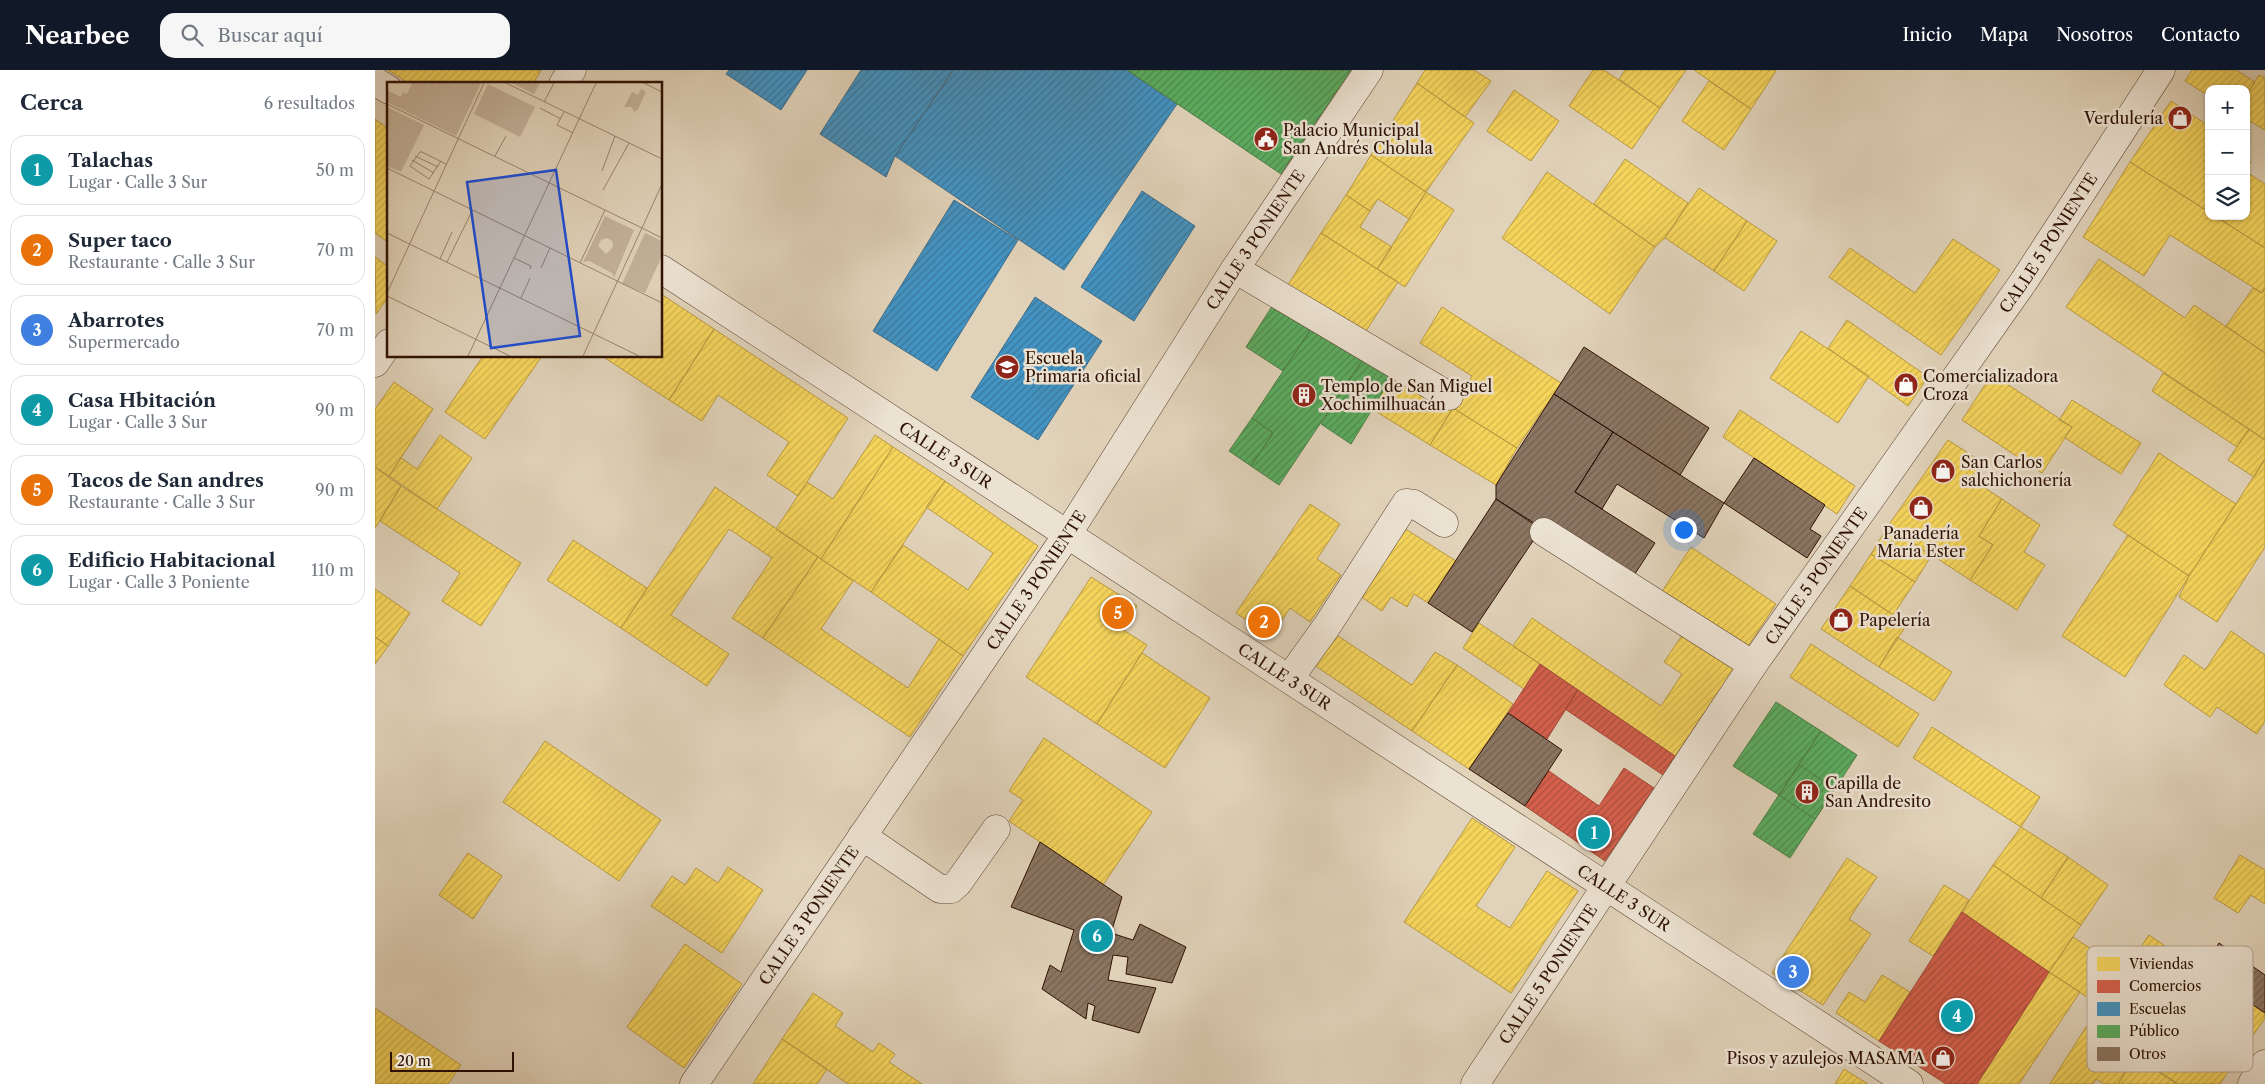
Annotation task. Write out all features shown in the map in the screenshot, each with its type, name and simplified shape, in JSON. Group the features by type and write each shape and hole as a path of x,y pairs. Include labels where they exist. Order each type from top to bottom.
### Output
{"street":[{"path":"564,82 572,70"},
{"name":"CALLE 3 PONIENTE","path":"704,1080 862,836 1067,535 1235,269 1369,70"},
{"name":"CALLE 5 PONIENTE","path":"1475,1084 1753,665 2023,281 2161,70"},
{"path":"375,81 387,89"},
{"path":"1235,269 1449,396"},
{"name":"CALLE 3 SUR","path":"663,270 1909,1084"},
{"path":"375,363 387,346"},
{"path":"1289,679 1327,626 1406,503 1414,504 1444,523"},
{"path":"1544,532 1753,665"},
{"path":"862,836 939,889 951,889 958,883 996,829"},
{"path":"2252,1084 2265,1064"}],"building: Viviendas":[{"path":"388,70 541,70 534,82 407,82"},
{"path":"1425,70 1474,70 1491,81 1465,117 1417,83"},
{"path":"1593,70 1604,70 1660,108 1632,149 1569,106"},
{"path":"1625,70 1686,70 1660,108 1619,79"},
{"path":"1694,70 1774,70 1776,71 1751,109"},
{"path":"2192,70 2236,70 2255,82 2250,90 2250,85 2205,85 2205,94 2185,81"},
{"path":"2259,75 2265,78 2265,130 2250,121 2250,90"},
{"path":"1709,81 1751,109 1724,150 1682,121"},
{"path":"1417,83 1474,123 1426,192 1371,155"},
{"path":"1514,90 1559,121 1531,161 1487,131"},
{"path":"2171,101 2205,123 2205,209 2130,162"},
{"path":"375,119 387,128 387,242 375,233"},
{"path":"1371,155 1426,192 1409,219 1378,199 1370,211 1346,195"},
{"path":"1625,159 1688,203 1665,238 1655,247 1594,204"},
{"path":"2130,162 2205,209 2205,220 2221,220 2265,248 2265,288 2262,293 2170,235 2144,276 2083,237"},
{"path":"1547,172 1655,247 1610,314 1502,238"},
{"path":"2250,175 2265,184 2265,248 2221,220 2250,220"},
{"path":"1699,188 1747,221 1714,271 1665,238"},
{"path":"1426,192 1454,210 1405,287 1377,269"},
{"path":"1346,195 1370,211 1360,227 1392,247 1377,269 1321,233"},
{"path":"1747,221 1777,241 1744,291 1714,271"},
{"path":"1321,233 1398,282 1362,337 1286,288"},
{"path":"1953,239 2000,270 1941,355 1829,277 1850,248 1915,293"},
{"path":"375,257 387,266 387,299 376,314"},
{"path":"2099,259 2185,318 2194,305 2265,353 2265,440 2066,307"},
{"path":"2253,288 2262,293 2265,288 2265,353 2226,326"},
{"path":"663,295 714,329 669,400 605,358 663,358"},
{"path":"1442,307 1561,383 1517,448 1453,408 1472,376 1420,343"},
{"path":"1847,320 1928,377 1908,406 1828,348"},
{"path":"714,329 848,418 798,496 767,475 789,442 718,395 702,421 669,400"},
{"path":"1801,331 1869,376 1838,423 1770,378"},
{"path":"482,358 541,358 485,439 445,412"},
{"path":"1395,372 1453,408 1430,445 1372,409"},
{"path":"2163,373 2249,429 2237,447 2152,391"},
{"path":"1992,374 2072,427 2042,473 1962,420"},
{"path":"394,382 433,409 389,476 375,467 375,409"},
{"path":"2072,400 2141,443 2121,474 2065,438 2072,427 2059,420"},
{"path":"1453,408 1517,448 1496,485 1430,445"},
{"path":"1740,410 1855,486 1837,514 1723,437"},
{"path":"2249,429 2265,440 2265,459 2254,477 2228,460"},
{"path":"440,435 472,458 437,509 389,476 401,458 417,469"},
{"path":"875,435 893,447 821,559 776,529 807,482 833,499"},
{"path":"1948,440 1985,464 1974,481 2002,499 1979,536 1993,545 1970,580 1888,526"},
{"path":"893,447 945,481 871,592 821,559"},
{"path":"2159,453 2236,504 2189,576 2113,525"},
{"path":"2265,459 2265,547 2217,622 2179,597 2189,576"},
{"path":"375,467 401,486 375,528"},
{"path":"945,481 1038,546 963,656 871,592 903,545 968,590 993,553 926,507"},
{"path":"401,486 521,563 481,626 442,601 460,573 380,521"},
{"path":"715,487 818,557 763,638 732,618 772,558 729,529 671,615 729,654 707,686 621,628"},
{"path":"2002,499 2040,525 2024,552 2045,565 2017,610 1970,580 1993,545 1979,536"},
{"path":"1310,504 1340,524 1317,559 1341,575 1310,622 1290,608 1271,637 1236,613"},
{"path":"1888,526 1931,556 1915,582 1871,554"},
{"path":"1404,528 1456,561 1428,603 1414,594 1407,607 1391,597 1382,611 1360,596"},
{"path":"2128,535 2189,576 2125,677 2062,636"},
{"path":"573,540 647,588 621,628 547,580"},
{"path":"1691,547 1776,604 1746,649 1661,593"},
{"path":"1871,554 1915,582 1893,615 1850,586"},
{"path":"818,557 853,581 821,629 908,688 939,639 963,656 910,737 763,638"},
{"path":"1091,577 1137,606 1122,629 1147,645 1097,724 1026,677"},
{"path":"1850,586 1907,624 1879,667 1821,629"},
{"path":"375,589 410,613 388,646 375,637"},
{"path":"1532,618 1661,706 1682,674 1664,662 1687,628 1738,663 1675,756 1513,646"},
{"path":"1479,623 1540,664 1524,689 1463,648"},
{"path":"2231,631 2265,655 2265,721 2257,734 2217,707 2210,717 2164,685 2184,655 2205,670"},
{"path":"1335,634 1412,685 1435,652 1457,665 1412,731 1314,665"},
{"path":"375,637 388,646 375,664"},
{"path":"1897,637 1952,672 1934,701 1879,667"},
{"path":"1811,644 1919,714 1898,747 1790,677"},
{"path":"1142,653 1210,698 1165,768 1097,724"},
{"path":"1457,665 1513,704 1469,769 1412,731"},
{"path":"1932,727 2040,797 2021,827 1913,758"},
{"path":"1044,738 1152,812 1103,885 1009,821 1023,800 1009,791"},
{"path":"545,741 661,820 619,881 503,802"},
{"path":"1472,818 1515,847 1476,906 1510,928 1547,871 1578,891 1511,993 1404,922"},
{"path":"2021,827 2068,857 2041,898 1993,865"},
{"path":"468,853 502,876 473,919 439,895"},
{"path":"2240,855 2265,870 2265,904 2251,895 2238,913 2214,898"},
{"path":"2068,857 2108,885 2081,925 2041,898"},
{"path":"1847,858 1877,877 1849,919 1871,934 1823,1005 1772,973"},
{"path":"1993,865 2081,925 2049,972 1962,912"},
{"path":"728,867 763,890 722,953 651,906 672,876 685,885 696,868 718,883"},
{"path":"1944,885 1969,900 1933,956 1909,941"},
{"path":"2149,935 2165,946 2142,946"},
{"path":"2073,937 2087,946 2087,997 2049,972"},
{"path":"685,944 742,984 684,1068 627,1027"},
{"path":"2049,972 2080,992 2019,1084 1977,1084"},
{"path":"1882,975 1910,992 1879,1041 1836,1013 1849,992 1865,1002"},
{"path":"813,993 843,1013 835,1026 873,1052 879,1043 895,1054 889,1062 922,1084 848,1084 782,1039"},
{"path":"2253,1005 2265,1013 2265,1018 2253,1035"},
{"path":"375,1008 461,1065 448,1084 375,1084"},
{"path":"2086,1027 2087,1072 2126,1072 2118,1084 2104,1084 2096,1079 2093,1084 2050,1084"},
{"path":"782,1039 827,1069 817,1084 753,1084"},
{"path":"1844,1069 1868,1084 1835,1084"},
{"path":"2126,1072 2158,1072 2177,1084 2118,1084"},
{"path":"2160,1072 2228,1072 2220,1084 2178,1084"}],"building: Comercios":[{"path":"1540,664 1578,690 1547,739 1508,713"},
{"path":"1578,690 1675,756 1663,775 1565,709"},
{"path":"1624,768 1654,788 1605,861 1525,806 1549,771 1599,806"},
{"path":"1962,912 2049,972 1977,1084 1946,1084 1879,1041"}],"building: Escuelas":[{"path":"729,70 807,70 781,110 726,74"},
{"path":"861,70 953,70 895,156 886,177 820,134"},
{"path":"954,70 1127,70 1177,104 1064,270 895,156"},
{"path":"1142,191 1195,226 1134,321 1081,287"},
{"path":"954,200 1018,240 937,371 873,331"},
{"path":"1035,297 1102,341 1038,440 971,397"}],"building: Público":[{"name":"Palacio Municipal San Andrés Cholula","path":"1127,70 1351,70 1281,174"},
{"name":"Templo de San Miguel Xochimilhuacán","path":"1276,300 1315,323 1283,371 1246,347"},
{"name":"Templo de San Miguel Xochimilhuacán","path":"1315,323 1366,355 1279,485 1251,466 1273,433 1252,418"},
{"name":"Templo de San Miguel Xochimilhuacán","path":"1366,355 1395,372 1351,444 1321,424"},
{"path":"1252,418 1273,433 1251,466 1229,451"},
{"name":"Capilla de San Andresito","path":"1776,702 1821,731 1779,795 1733,766"},
{"name":"Capilla de San Andresito","path":"1821,731 1857,755 1790,858 1753,834"},
{"name":"Capilla de San Andresito","path":"1799,765 1835,789 1815,819 1779,795"}],"building: Otros":[{"path":"1584,347 1709,428 1680,475 1554,394"},
{"path":"1554,394 1613,432 1575,492 1655,543 1629,583 1496,499 1496,485"},
{"path":"1613,432 1724,503 1704,538 1617,484 1602,509 1575,492"},
{"path":"1754,458 1825,505 1810,529 1821,536 1807,558 1724,503"},
{"path":"1496,499 1541,529 1472,632 1428,603"},
{"path":"1508,713 1562,750 1525,806 1469,769"},
{"path":"1040,842 1122,897 1111,933 1133,940 1140,924 1186,947 1172,983 1126,974 1128,957 1113,955 1108,980 1156,988 1139,1033 1092,1020 1095,1006 1088,1003 1086,1019 1042,989 1050,965 1061,972 1074,930 1011,907"},
{"path":"2253,967 2265,975 2265,1013 2253,1005"}],"place":[{"name":"Verdulería","path":"2180,118"},
{"name":"Palacio Municipal San Andrés Cholula","path":"1266,139"},
{"name":"Escuela Primaria oficial","path":"1007,367"},
{"name":"Comercializadora Croza","path":"1906,385"},
{"name":"Templo de San Miguel Xochimilhuacán","path":"1304,395"},
{"name":"San Carlos salchichonería","path":"1943,471"},
{"name":"Panadería María Ester","path":"1921,508"},
{"name":"Tacos de San andres","path":"1118,613"},
{"name":"Papelería","path":"1841,620"},
{"name":"Super taco","path":"1264,622"},
{"name":"Capilla de San Andresito","path":"1807,792"},
{"name":"Talachas","path":"1594,833"},
{"name":"Edificio Habitacional","path":"1097,936"},
{"name":"Abarrotes","path":"1793,972"},
{"name":"Casa Hbitación","path":"1957,1016"},
{"name":"Pisos y azulejos MASAMA","path":"1943,1058"}]}
